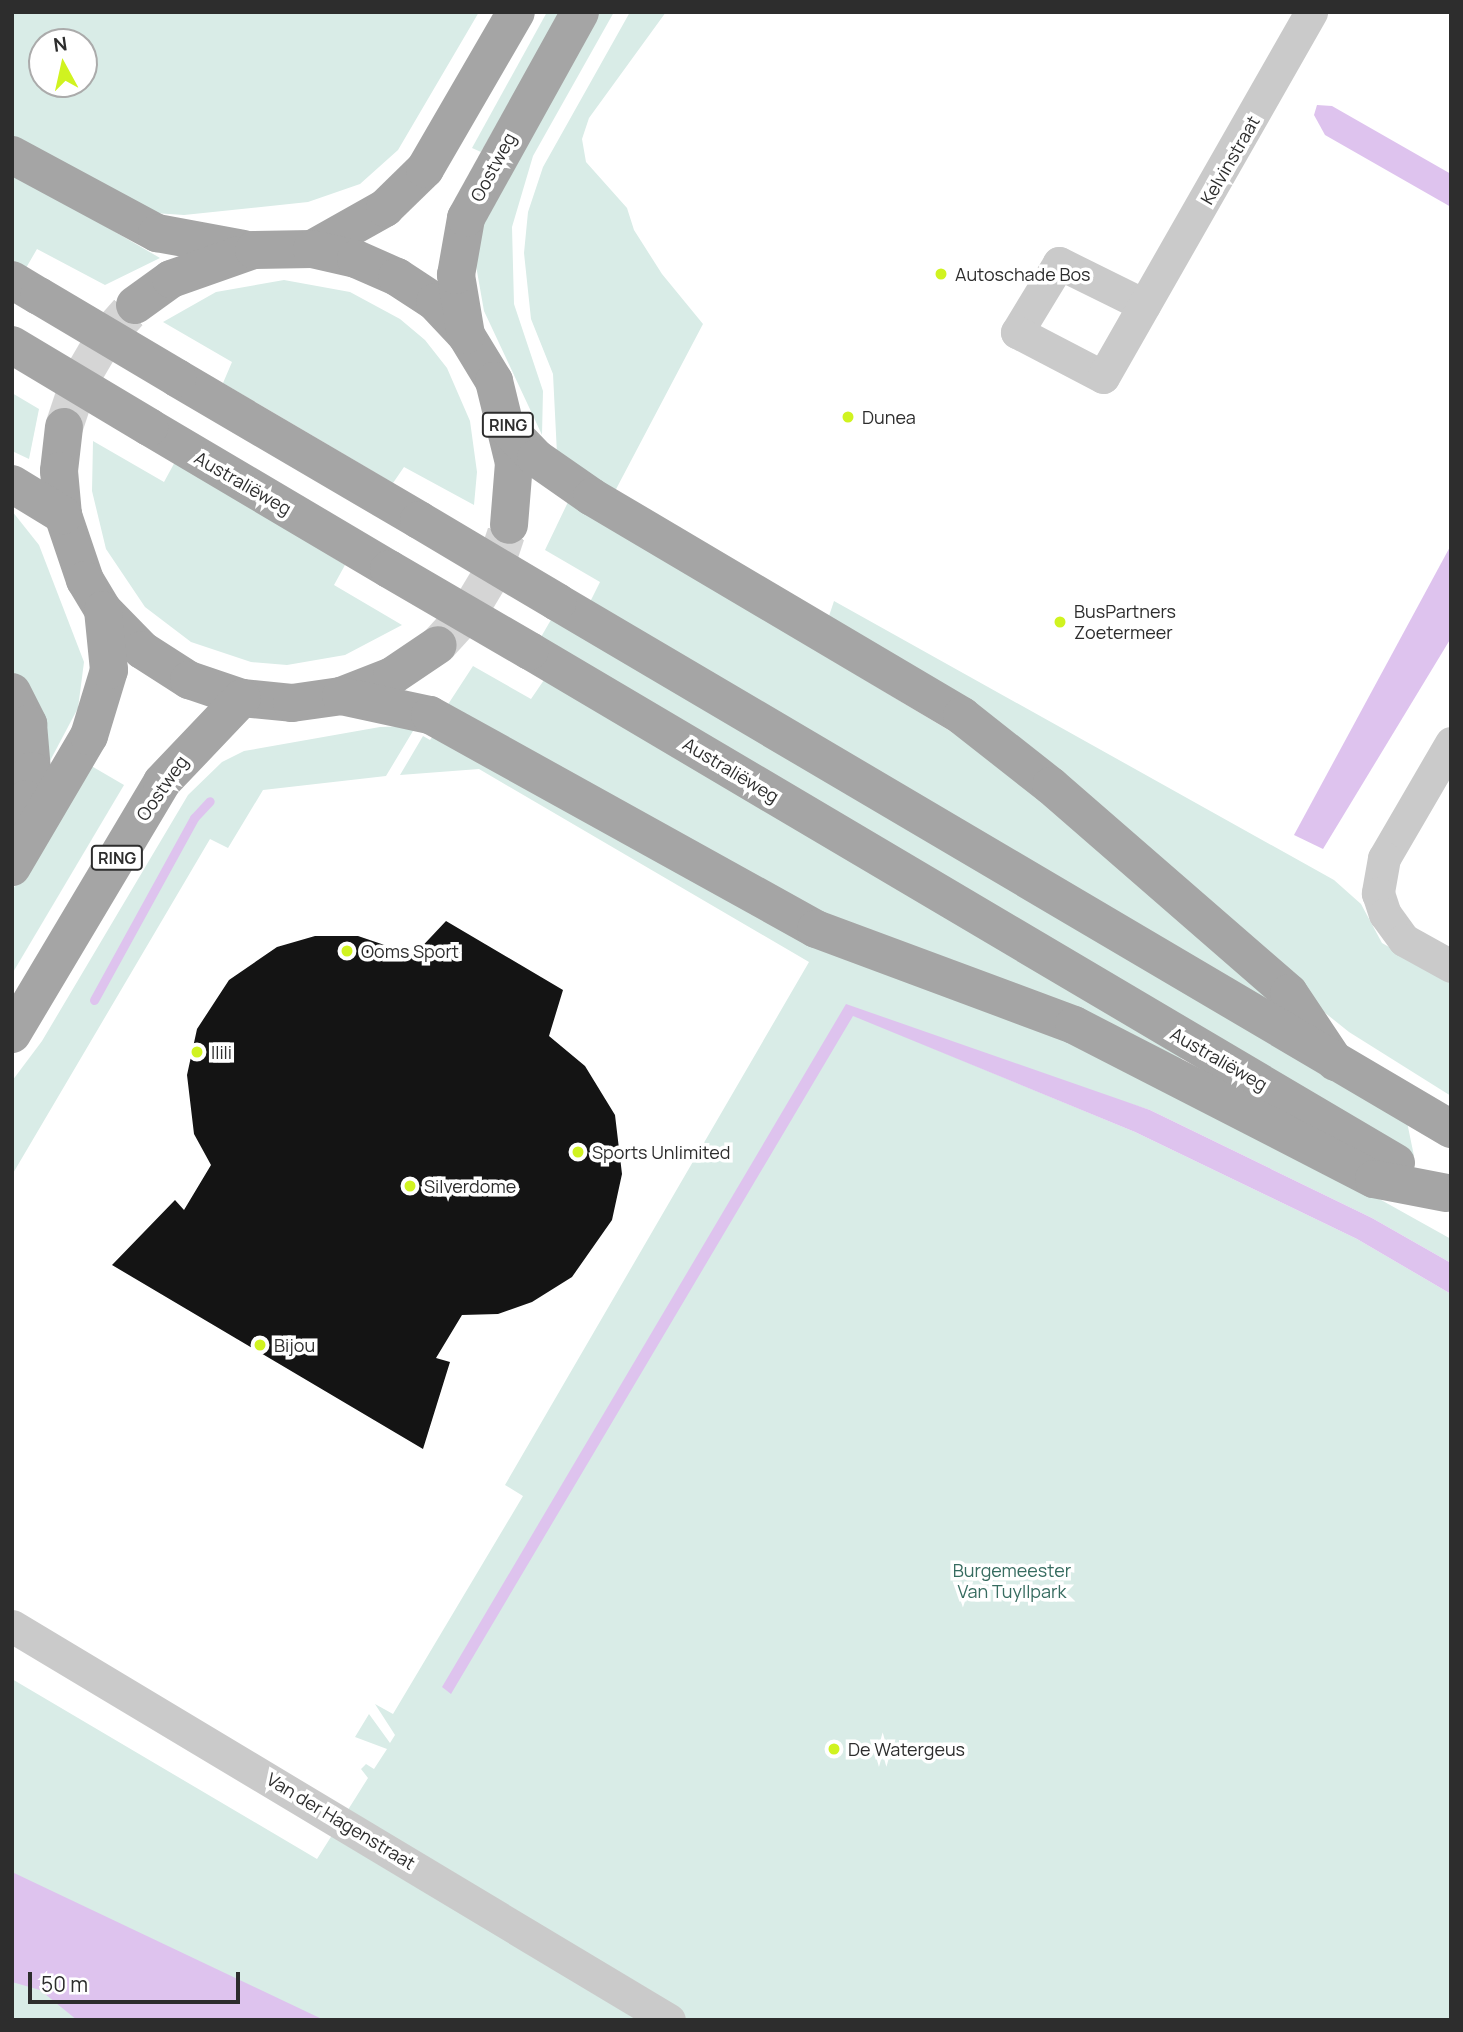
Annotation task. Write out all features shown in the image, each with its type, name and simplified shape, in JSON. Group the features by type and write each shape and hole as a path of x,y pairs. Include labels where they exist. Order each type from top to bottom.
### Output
{"main road":[{"path":"312,249 386,208 425,169 516,12"},
{"name":"Oostweg","path":"466,335 456,275 466,218 580,12"},
{"name":"RING","path":"12,155 157,233 254,250 312,249 356,259 397,277 435,302 466,335 494,381 510,432 514,463 509,525"},
{"name":"RING","path":"135,306 181,275 254,250"},
{"path":"26,288 1451,1129"},
{"name":"Australiëweg","path":"12,345 1449,1194"},
{"path":"64,427 59,471 62,515 71,549 103,610 142,650 189,680 242,698 292,702 341,696 392,676 438,645"},
{"path":"510,432 536,457 592,497 961,716 1051,786 1289,993 1335,1062"},
{"path":"12,484 62,515"},
{"path":"12,867 89,736 109,670 103,610"},
{"path":"12,692 28,724 32,760 26,799 12,823"},
{"path":"341,696 430,715 816,929 1074,1024 1374,1179 1449,1194"},
{"name":"Oostweg","path":"12,1034 162,782 242,698"}],"street":[{"name":"Kelvinstraat","path":"1144,305 1311,12"},
{"path":"1451,743 1384,858 1378,893 1404,940 1451,967"},
{"name":"Van der Hagenstraat","path":"12,1626 668,2020"}],"green space":[{"path":"12,12 479,12 398,150 360,184 308,202 184,215 154,213 12,136"},
{"path":"547,12 561,12 481,152 472,148"},
{"path":"599,12 614,12 533,156 512,227 514,304 543,391 542,435 484,311 475,260 485,214"},
{"path":"630,12 666,12 589,118 582,139 586,162 627,208 634,230 662,274 703,324 614,493 557,454 553,374 531,319 524,253 528,212 543,167"},
{"path":"12,172 160,258 105,285 37,249 26,268 12,260"},
{"path":"284,280 350,292 400,319 425,340 447,368 470,421 477,472 474,505 404,467 393,483 223,383 232,362 163,322 216,292"},
{"path":"12,393 39,409 29,459 12,451"},
{"path":"93,441 164,482 176,460 345,565 334,585 402,625 345,655 287,665 251,662 191,642 145,607 106,549 92,491"},
{"path":"568,502 1000,761 1280,1008 590,602 600,582 545,550"},
{"path":"12,511 39,545 84,662 78,708 42,776 12,676"},
{"path":"834,601 1334,880 1361,904 1382,943 1451,982 1451,1096 1349,1032 829,616"},
{"path":"552,618 1407,1122 1414,1156 541,637"},
{"path":"473,666 531,699 544,680 1183,1056 1178,1065 837,927 445,709"},
{"path":"416,726 386,776 263,790 228,848 210,839 12,1175 12,1081 42,1041 188,795 222,762 244,751 380,727"},
{"name":"Burgemeester Van Tuyllpark","path":"437,731 1209,1104 1451,1239 1451,1263 1372,1218 1150,1110 853,1015 1135,1132 1357,1239 1451,1294 1451,2020 12,2020 12,1679 317,1859 368,1778 361,1769 366,1764 374,1769 387,1749 355,1737 369,1714 390,1743 395,1735 375,1704 393,1714 523,1496 505,1485 809,962 479,769 400,775 423,736 430,740"},
{"path":"88,764 124,785 12,974 12,891"}],"shaded area":[{"path":"1317,105 1332,106 1451,174 1451,207 1325,135 1314,115"},
{"path":"1451,545 1451,638 1323,849 1294,835"},
{"path":"846,1004 1150,1110 1372,1218 1451,1263 1451,1294 1357,1239 1135,1132 853,1016 451,1694 442,1687"},
{"path":"12,1872 324,2020 77,2020 40,1990 12,1982"}],"building":[{"name":"Silverdome","path":"446,921 563,990 549,1036 585,1066 615,1115 622,1174 612,1220 572,1277 532,1302 498,1314 462,1315 436,1358 450,1362 423,1449 112,1265 175,1200 184,1210 211,1165 194,1134 187,1075 197,1029 229,980 277,947 315,936 358,936 414,955"}],"waterway":[{"path":"94,1000 194,818 210,801"}],"tunnel":[{"path":"64,427 79,382 103,341 135,305"},
{"path":"438,645 470,610 494,570 509,525"}],"place":[{"name":"Autoschade Bos","path":"941,274"},
{"name":"Dunea","path":"848,417"},
{"name":"BusPartners Zoetermeer","path":"1060,622"},
{"name":"Ooms Sport","path":"347,951"},
{"name":"Ilili","path":"197,1052"},
{"name":"Sports Unlimited","path":"578,1152"},
{"name":"Silverdome","path":"410,1186"},
{"name":"Bijou","path":"260,1345"},
{"name":"De Watergeus","path":"834,1749"}]}
